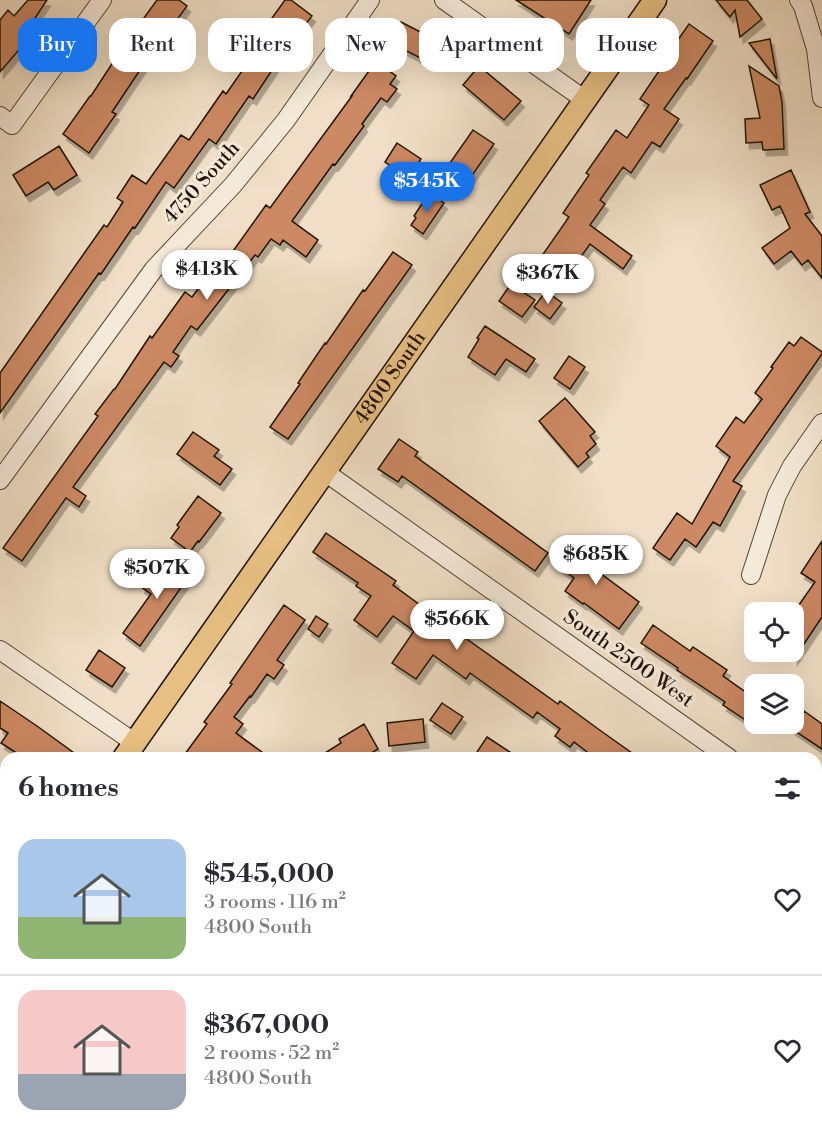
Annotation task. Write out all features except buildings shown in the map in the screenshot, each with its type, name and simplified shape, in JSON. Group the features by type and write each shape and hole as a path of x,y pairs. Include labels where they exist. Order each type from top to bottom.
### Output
{"main road":[{"name":"4800 South","path":"130,750 655,0"}],"street":[{"path":"6,121 102,0"},
{"name":"4750 South","path":"0,480 154,269 233,185 286,120 370,0"},
{"path":"444,0 585,100"},
{"path":"800,0 816,49 822,98"},
{"path":"751,575 777,495 792,466 822,423"},
{"name":"South 2500 West","path":"325,472 721,752"},
{"path":"0,650 130,750"}]}
